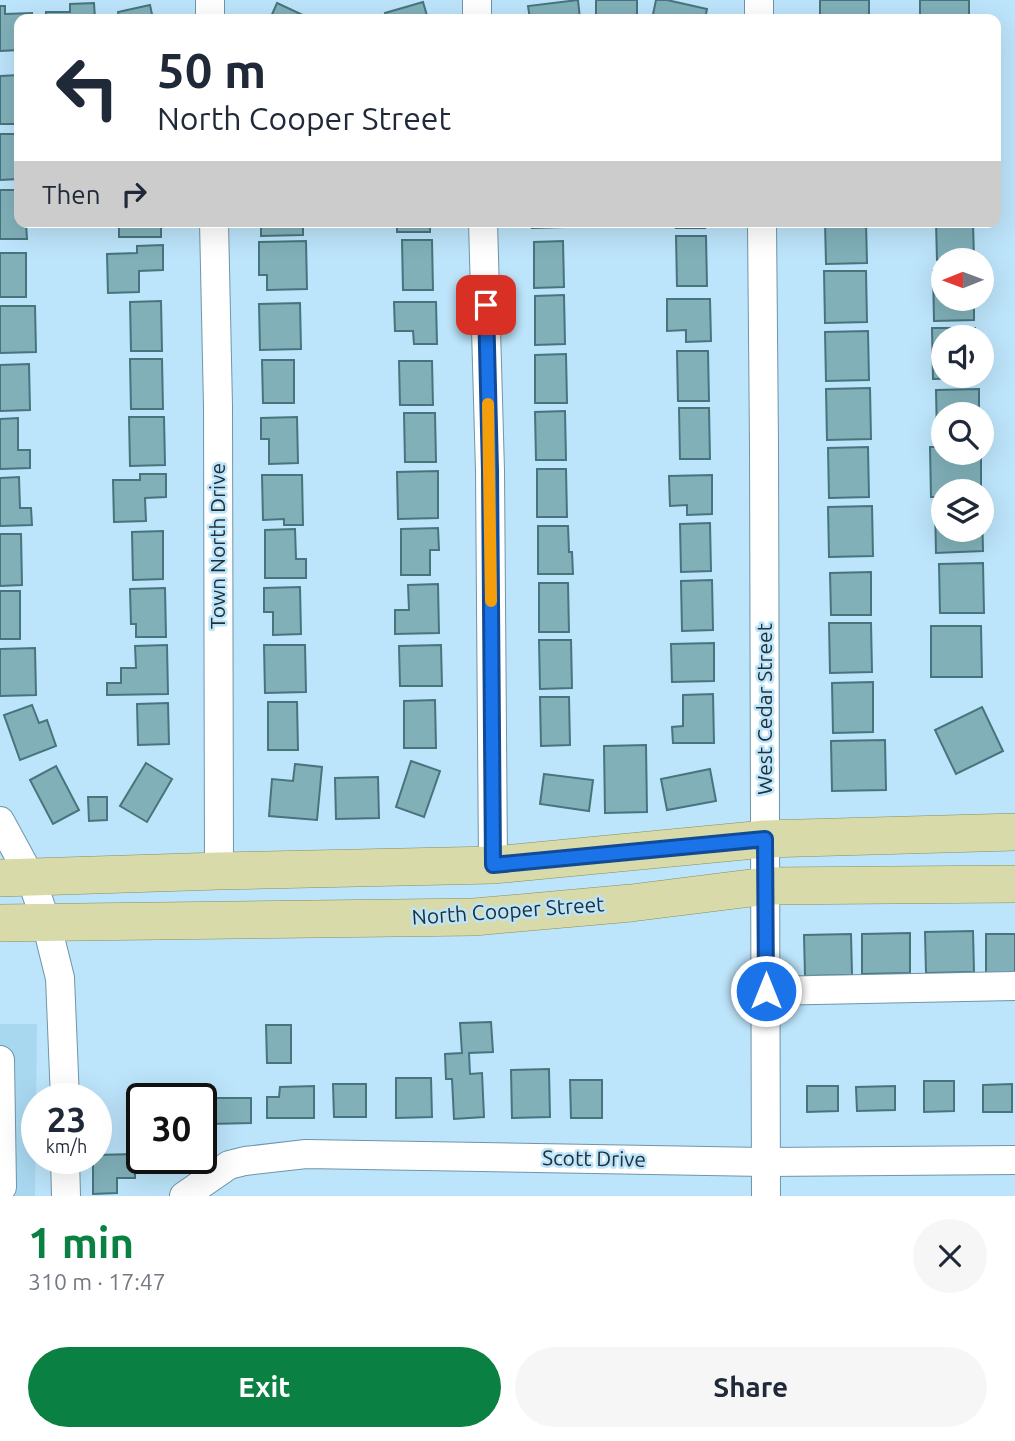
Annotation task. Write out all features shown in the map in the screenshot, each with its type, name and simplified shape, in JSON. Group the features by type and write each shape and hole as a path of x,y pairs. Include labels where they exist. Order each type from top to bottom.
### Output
{"main road":[{"path":"16,878 493,865 765,839 1015,832"},
{"name":"North Cooper Street","path":"0,923 474,917 631,903 766,886 1015,884"}],"street":[{"name":"Town North Drive","path":"214,228 218,406 219,871"},
{"path":"483,228 490,471 493,865"},
{"name":"West Cedar Street","path":"762,228 766,1196"},
{"path":"0,821 16,878 46,922 60,978 64,1083"},
{"path":"766,991 1015,986"},
{"path":"0,1060 0,1187"},
{"name":"Scott Drive","path":"184,1196 229,1165 306,1154 766,1162 1015,1160"},
{"path":"65,1174 66,1196"}],"shaded area":[{"path":"0,1024 37,1024 36,1083 21,1083 21,1174 35,1174 35,1196 0,1196"}],"building":[{"path":"578,0 579,14 529,14 528,6"},
{"path":"596,0 637,0 637,14 596,14"},
{"path":"656,0 707,9 706,14 653,14"},
{"path":"820,0 869,0 869,14 820,14"},
{"path":"920,0 969,0 969,14 920,14"},
{"path":"423,2 427,14 385,14"},
{"path":"94,3 95,14 46,14 70,12 70,4"},
{"path":"277,3 301,14 272,14"},
{"path":"150,5 152,14 118,14"},
{"path":"0,6 5,6 5,14 32,13 14,14 14,50 0,51"},
{"path":"14,75 14,124 0,124 0,76"},
{"path":"0,134 14,134 14,179 0,180"},
{"path":"0,190 14,190 14,228 26,228 27,239 0,239"},
{"path":"119,228 161,228 161,237 119,237"},
{"path":"261,228 303,228 303,235 261,236"},
{"path":"397,228 430,228 430,232 397,232"},
{"path":"825,228 866,228 867,263 826,264"},
{"path":"936,228 973,228 974,248 937,248"},
{"path":"676,236 706,236 707,286 677,286"},
{"path":"402,240 432,240 433,290 403,290"},
{"path":"306,241 307,289 267,290 267,275 259,275 259,242"},
{"path":"563,241 564,287 534,288 534,242"},
{"path":"163,245 163,270 139,271 139,292 108,293 107,254 137,253 137,246"},
{"path":"0,253 26,253 26,297 0,297"},
{"path":"824,271 866,271 867,322 825,323"},
{"path":"564,295 565,344 535,345 535,296"},
{"path":"667,299 710,299 711,341 686,342 686,330 667,331"},
{"path":"161,301 162,351 131,351 130,302"},
{"path":"394,302 436,302 437,344 414,344 413,331 395,331"},
{"path":"300,303 301,349 260,350 259,304"},
{"path":"0,306 35,306 36,352 0,353"},
{"path":"934,312 974,312 974,320 934,321"},
{"path":"868,331 869,380 826,381 825,332"},
{"path":"677,351 708,351 709,401 678,401"},
{"path":"566,354 567,403 535,403 535,355"},
{"path":"130,359 162,359 163,409 131,409"},
{"path":"262,360 294,360 294,403 263,403"},
{"path":"399,361 432,361 433,405 400,405"},
{"path":"29,364 30,410 0,411 0,365"},
{"path":"870,388 871,439 827,440 826,389"},
{"path":"979,389 979,402 936,402 936,390"},
{"path":"679,408 709,408 710,459 680,459"},
{"path":"565,411 566,460 536,460 535,412"},
{"path":"404,413 435,413 436,462 405,462"},
{"path":"129,417 164,417 165,465 130,466"},
{"path":"297,417 298,463 269,464 269,439 261,439 261,418"},
{"path":"18,418 18,450 30,450 30,468 0,469 0,419"},
{"path":"868,447 869,497 829,498 828,448"},
{"path":"930,447 931,465 981,465 981,479 931,479 931,497"},
{"path":"537,469 566,469 567,517 537,517"},
{"path":"438,471 438,518 398,519 397,472"},
{"path":"140,474 166,474 166,497 145,498 146,521 114,522 113,480 140,480"},
{"path":"262,475 302,475 303,525 284,525 284,519 263,520"},
{"path":"712,475 712,514 687,515 687,505 670,506 669,476"},
{"path":"19,477 20,508 31,508 32,525 0,526 0,478"},
{"path":"872,506 873,556 829,557 828,507"},
{"path":"710,523 711,571 681,572 680,524"},
{"path":"538,526 568,526 573,574 538,574"},
{"path":"438,528 439,550 430,550 430,575 401,575 401,529"},
{"path":"295,529 296,559 306,559 306,578 265,578 265,530"},
{"path":"163,531 163,579 133,580 132,532"},
{"path":"0,534 21,534 22,585 0,586"},
{"path":"936,542 983,542 983,551 936,553"},
{"path":"983,563 984,613 940,613 939,564"},
{"path":"871,572 871,615 831,615 830,573"},
{"path":"712,580 713,630 682,631 681,581"},
{"path":"539,583 568,583 569,632 539,632"},
{"path":"438,584 439,633 395,634 395,610 409,610 408,585"},
{"path":"300,587 301,634 273,635 273,612 264,612 264,588"},
{"path":"165,588 166,637 136,637 136,624 131,624 130,589"},
{"path":"0,591 20,591 20,639 0,639"},
{"path":"829,623 871,623 872,672 830,673"},
{"path":"931,626 981,626 982,677 931,677"},
{"path":"539,640 571,640 572,688 540,689"},
{"path":"714,643 714,681 672,682 671,644"},
{"path":"167,645 168,694 107,695 107,683 121,683 121,668 136,668 135,646"},
{"path":"264,645 305,645 306,692 265,693"},
{"path":"441,645 442,686 400,686 399,646"},
{"path":"35,648 36,695 0,696 0,649"},
{"path":"873,682 873,732 833,733 832,683"},
{"path":"713,694 714,743 673,743 672,727 683,726 683,695"},
{"path":"540,697 569,697 570,745 541,746"},
{"path":"435,700 436,748 404,748 404,701"},
{"path":"268,702 297,702 298,750 268,750"},
{"path":"168,703 169,744 138,745 137,704"},
{"path":"32,705 39,723 47,720 56,746 20,760 4,715"},
{"path":"982,707 1003,751 956,774 935,730"},
{"path":"885,740 886,790 832,791 831,741"},
{"path":"646,745 647,812 605,813 604,746"},
{"path":"411,761 440,771 424,817 396,807"},
{"path":"146,763 172,779 147,822 120,806"},
{"path":"295,764 322,767 317,820 269,816 272,779 293,781"},
{"path":"56,766 79,810 53,824 30,780"},
{"path":"710,769 716,801 667,810 661,779"},
{"path":"544,774 593,780 589,811 540,804"},
{"path":"378,777 379,818 336,819 335,778"},
{"path":"88,797 107,797 107,820 89,821"},
{"path":"973,931 974,972 926,973 925,932"},
{"path":"910,933 910,973 862,974 862,934"},
{"path":"851,934 852,975 805,976 804,935"},
{"path":"986,934 1015,934 1015,976 986,976"},
{"path":"491,1022 493,1052 469,1053 470,1074 482,1073 484,1117 454,1119 452,1079 446,1079 445,1054 462,1053 460,1023"},
{"path":"266,1025 291,1025 291,1063 267,1063"},
{"path":"549,1069 550,1117 512,1118 511,1070"},
{"path":"396,1078 431,1078 432,1117 396,1118"},
{"path":"570,1080 602,1080 602,1118 571,1118"},
{"path":"924,1081 954,1081 954,1111 924,1112"},
{"path":"333,1084 366,1084 366,1117 334,1117"},
{"path":"1012,1084 1012,1112 983,1112 983,1085"},
{"path":"314,1086 314,1118 267,1118 267,1097 279,1097 280,1087"},
{"path":"807,1086 838,1086 838,1111 807,1112"},
{"path":"895,1086 895,1110 857,1111 856,1087"},
{"path":"217,1098 251,1098 251,1123 217,1124"},
{"path":"126,1154 126,1174 135,1174 135,1178 117,1178 117,1193 93,1194 93,1174 112,1174 112,1155"}],"slow traffic":[{"path":"488,404 491,601"}],"route":[{"path":"486,305 493,865 765,839 766,991"}]}
